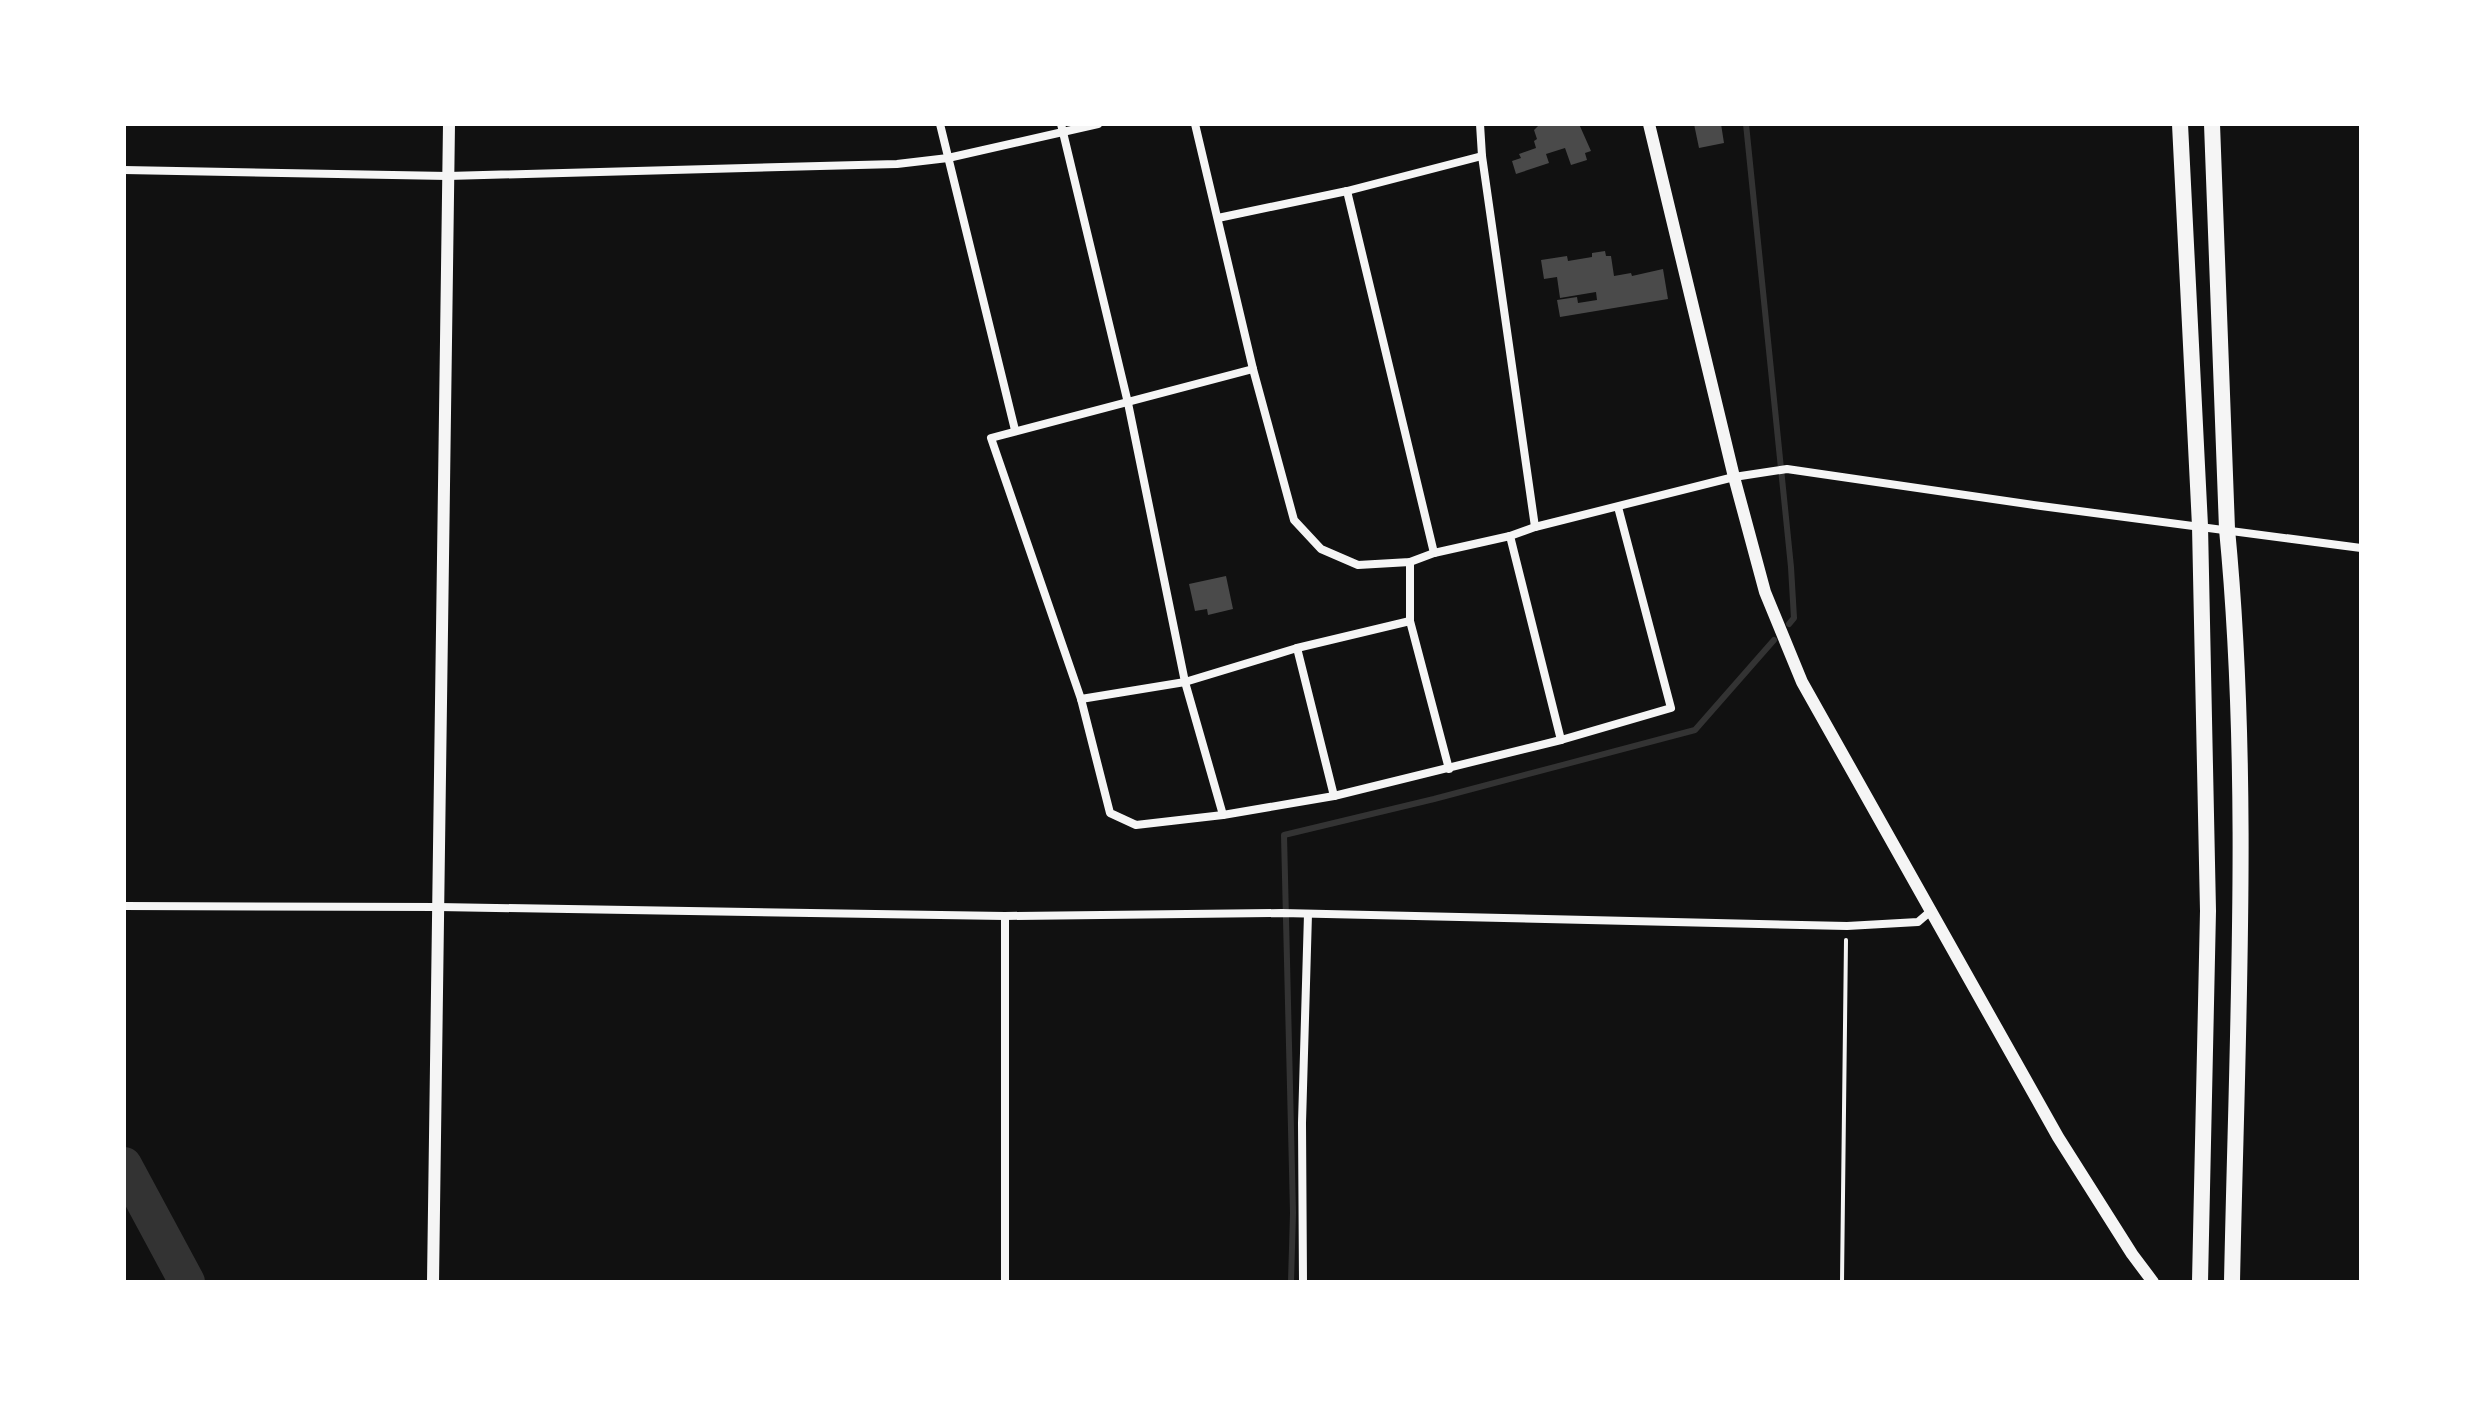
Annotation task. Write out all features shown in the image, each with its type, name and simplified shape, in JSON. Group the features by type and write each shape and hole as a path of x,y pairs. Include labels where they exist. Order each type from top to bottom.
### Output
{"highway":[{"path":"2180,124 2200,526 2208,911 2200,1282"},
{"path":"2212,124 2227,529 2234,593 2240,879 2232,1282"}],"street":[{"path":"433,1282 449,124"},
{"path":"940,124 1015,430"},
{"path":"124,170 448,176 897,164 948,158 1062,128 1098,124"},
{"path":"1195,124 1253,369 1294,520 1321,549 1358,565 1410,562 1434,553 1734,477 1787,469 2361,548"},
{"path":"1480,124 1535,527"},
{"path":"1649,124 1734,477 1765,592 1802,682 2058,1137 2153,1282"},
{"path":"1062,128 1128,403 1185,682 1223,815"},
{"path":"1218,218 1347,191 1482,156"},
{"path":"1347,191 1434,553"},
{"path":"1253,369 991,438 1081,699 1110,813 1136,825 1223,815 1334,796 1561,740 1671,708 1618,507"},
{"path":"1510,536 1561,740"},
{"path":"1410,562 1410,621 1449,769"},
{"path":"1081,699 1185,682 1297,648 1410,621"},
{"path":"1297,648 1334,796"},
{"path":"124,906 438,907 1005,916 1282,913 1847,926 1918,922 1932,910"},
{"path":"1303,1282 1302,1123 1308,914"},
{"path":"1005,916 1005,1282"}],"path":[{"path":"1842,1282 1847,926"}],"building":[{"path":"1540,124 1579,124 1591,151 1585,153 1587,160 1571,165 1565,148 1546,154 1549,163 1516,174 1512,161 1521,158 1519,154 1536,148 1534,130"},
{"path":"1694,124 1721,124 1724,143 1699,148"},
{"path":"1605,251 1606,256 1611,256 1614,276 1631,273 1632,276 1663,269 1668,299 1560,317 1557,300 1577,297 1578,303 1597,300 1596,292 1560,298 1557,277 1544,279 1541,260 1567,256 1568,261 1592,257 1592,253"},
{"path":"1226,576 1233,609 1208,615 1207,609 1195,611 1189,584"}],"waterway":[{"path":"1746,124 1791,567 1794,618 1789,624"},
{"path":"1291,1282 1293,1213 1284,835 1695,730 1774,640"},
{"path":"124,1165 187,1282"}]}
